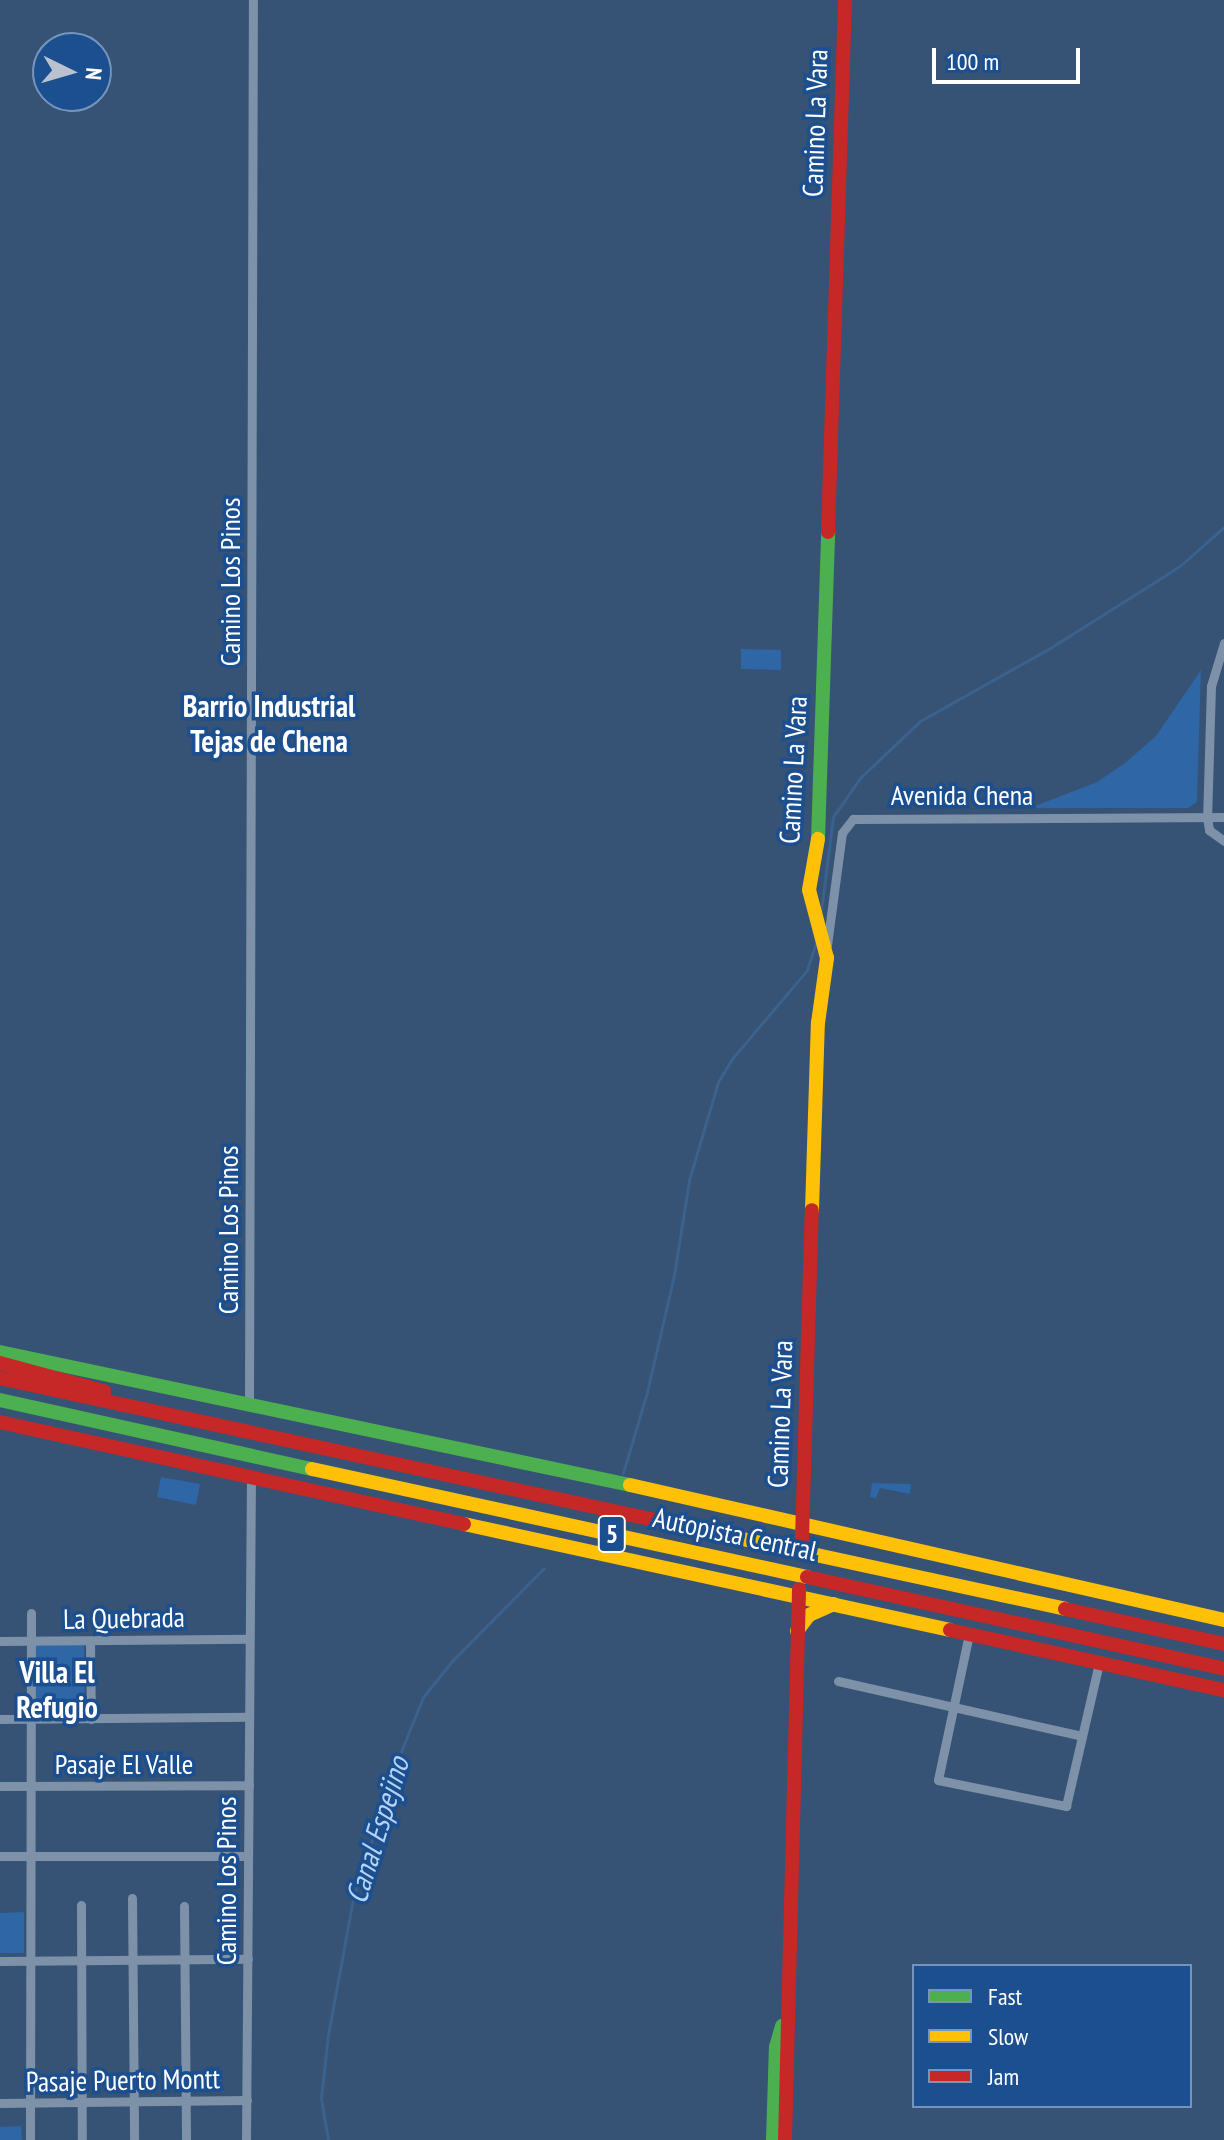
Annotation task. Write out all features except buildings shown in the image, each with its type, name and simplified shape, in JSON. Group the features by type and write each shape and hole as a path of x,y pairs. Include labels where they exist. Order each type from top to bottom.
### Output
{"main road":[{"name":"Camino La Vara","path":"802,1539 818,1023 825,943 809,890 817,849 821,764 845,0"},
{"path":"0,1352 803,1522 1224,1620"},
{"path":"0,1363 91,1386 150,1410"},
{"name":"Autopista Central","path":"0,1378 1224,1644"},
{"name":"Autopista Central","path":"0,1400 1224,1669"},
{"path":"0,1422 251,1478 799,1592 834,1604 1224,1690"},
{"path":"785,2140 799,1592"},
{"path":"797,1631 809,1615 834,1604"},
{"path":"773,2140 776,2047 787,2006"}],"street":[{"name":"Camino Los Pinos","path":"249,1403 253,0"},
{"path":"1224,643 1211,686 1207,817 1210,832 1224,841"},
{"path":"1207,817 1224,817"},
{"name":"Avenida Chena","path":"825,943 842,833 853,819 1207,817"},
{"name":"Camino Los Pinos","path":"246,2140 251,1478"},
{"path":"30,2140 28,1856 31,1613"},
{"path":"969,1634 938,1780 1066,1806 1099,1663"},
{"name":"La Quebrada","path":"0,1641 249,1639"},
{"path":"90,1641 91,1719"},
{"path":"838,1681 1082,1736"},
{"path":"0,1719 249,1717"},
{"name":"Pasaje El Valle","path":"0,1786 249,1785"},
{"path":"0,1856 248,1856"},
{"path":"132,1898 134,2140"},
{"path":"81,1905 82,2140"},
{"path":"184,1906 186,2140"},
{"path":"0,1961 248,1959"},
{"name":"Pasaje Puerto Montt","path":"0,2103 247,2100"}],"shaded area":[{"path":"741,649 781,650 781,670 741,669"},
{"path":"1201,670 1197,802 1188,808 1030,808 1097,782 1125,763 1156,736"},
{"path":"161,1477 200,1484 196,1505 157,1497"},
{"path":"872,1483 911,1484 910,1494 880,1488 876,1498 870,1497"},
{"path":"84,1644 85,1712 35,1712 35,1645"},
{"path":"24,1912 24,1953 0,1953 0,1913"},
{"path":"21,2126 22,2140 0,2140 0,2127"}],"waterway":[{"path":"821,911 833,817 860,778 920,721 1050,648 1158,580 1181,565 1224,527"},
{"path":"623,1473 647,1392 674,1275 689,1180 718,1082 731,1060 807,970 816,943"},
{"name":"Canal Espejino","path":"328,2140 321,2098 328,2035 354,1894 402,1749 423,1697 453,1660 544,1568"}],"traffic: fast":[{"path":"818,839 828,532"},
{"path":"0,1352 630,1485"},
{"path":"0,1400 312,1469"},
{"path":"773,2140 776,2047 782,2026"}],"traffic: slow":[{"path":"812,1210 818,1023 827,958 809,890 818,839"},
{"path":"312,1469 807,1577"},
{"path":"630,1485 1224,1620"},
{"path":"659,1521 1065,1609"},
{"path":"464,1524 950,1630"},
{"path":"797,1631 809,1615 834,1604"}],"traffic: jam":[{"path":"828,532 845,0"},
{"path":"802,1539 812,1210"},
{"path":"0,1363 104,1391"},
{"path":"0,1378 659,1521"},
{"path":"0,1422 464,1524"},
{"path":"807,1577 1224,1669"},
{"path":"785,2140 799,1589"},
{"path":"1065,1609 1224,1644"},
{"path":"950,1630 1224,1690"}],"district":[{"name":"Barrio Industrial Tejas de Chena","path":"269,723"},
{"name":"Villa El Refugio","path":"57,1689"}]}
